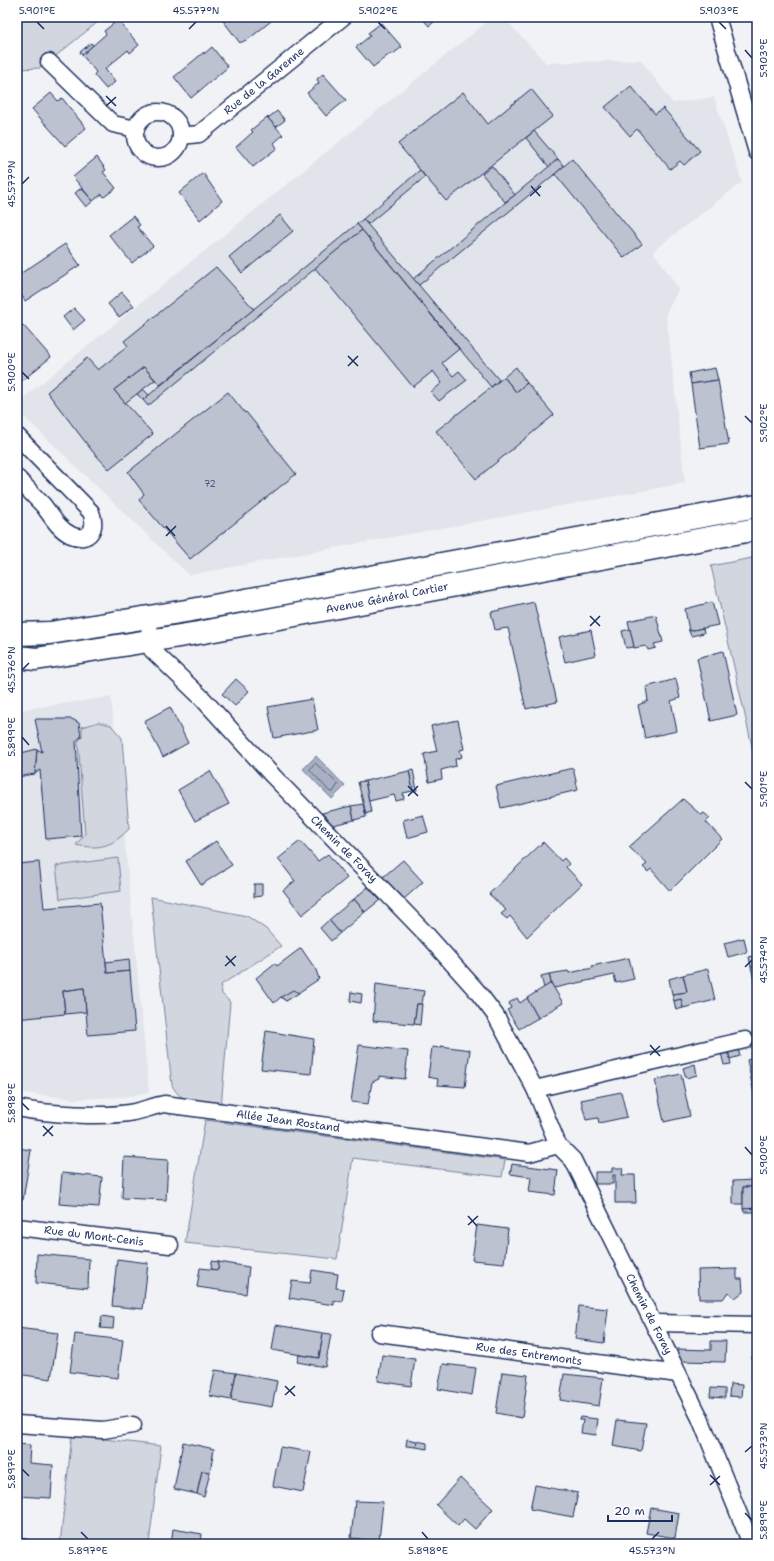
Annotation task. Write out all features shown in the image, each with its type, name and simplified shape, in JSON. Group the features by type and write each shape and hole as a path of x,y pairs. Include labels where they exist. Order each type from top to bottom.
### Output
{"main road":[{"name":"Avenue Général Cartier","path":"17,637 148,617 757,506"},
{"name":"Avenue Général Cartier","path":"17,657 36,659 198,633 757,529"}],"street":[{"name":"Rue de la Garenne","path":"181,136 199,134 343,17"},
{"path":"717,17 757,152"},
{"path":"49,62 113,124 136,129"},
{"path":"151,114 166,114 177,122 181,136 180,144 169,155 162,158 154,158 141,150 135,136 136,129 140,122 151,114"},
{"path":"17,436 92,512 95,522 94,529 89,534 80,537 70,534 58,526 44,506 17,478"},
{"name":"Chemin de Foray","path":"148,617 152,650 160,660 202,698 273,776 428,934 477,990 496,1016 535,1089 558,1145 573,1160 655,1323 700,1418 751,1544"},
{"path":"535,1089 745,1040"},
{"name":"Allée Jean Rostand","path":"17,1108 31,1111 97,1115 133,1112 164,1104 529,1153 558,1145"},
{"name":"Rue du Mont-Cenis","path":"17,1227 170,1245"},
{"path":"655,1323 757,1325"},
{"name":"Rue des Entremonts","path":"379,1333 678,1374"},
{"path":"17,1424 103,1430 133,1425"}],"shaded area":[{"path":"17,17 104,17 41,68 17,69"},
{"path":"493,17 503,17 546,63 641,60 673,103 714,97 742,182 653,251 679,289 666,313 685,483 189,575 17,410 17,403"},
{"path":"757,557 757,768 711,566"},
{"path":"111,697 149,1092 124,1097 75,1099 17,1092 17,710"},
{"path":"99,722 111,725 122,738 129,829 111,843 99,847 92,847 76,845 85,834 78,742 82,736 82,727"},
{"path":"118,858 121,891 60,899 56,866"},
{"path":"151,897 247,916 266,929 281,946 221,985 222,994 230,1002 221,1107 199,1104 186,1100 180,1096 172,1085"},
{"path":"205,1120 505,1160 502,1177 353,1158 337,1259 185,1243"},
{"path":"72,1435 161,1446 149,1544 60,1544"}],"water":[{"path":"316,756 345,786 332,799 303,769"}],"building":[{"path":"276,17 250,38 240,43 221,18"},
{"path":"421,17 440,17 429,26"},
{"path":"118,20 139,45 130,53 128,50 105,69 115,82 106,89 94,75 96,72 82,55 106,34 104,31"},
{"path":"381,23 402,47 393,54 391,53 373,67 356,47 370,36 368,33"},
{"path":"91,43 93,45 82,55 80,52"},
{"path":"212,47 228,67 191,98 174,77"},
{"path":"323,74 346,100 326,116 307,93 319,83 317,79"},
{"path":"631,86 655,114 663,108 700,151 684,165 680,161 670,169 637,129 630,136 605,107"},
{"path":"531,89 553,116 446,201 398,144 463,92 488,124"},
{"path":"51,93 58,101 62,98 86,128 65,146 32,109"},
{"path":"277,111 285,120 276,127 268,118"},
{"path":"267,117 283,135 274,143 277,148 253,167 236,147 253,132 251,130"},
{"path":"534,131 558,159 549,167 526,138"},
{"path":"97,157 106,170 103,172 116,188 104,197 102,194 93,201 73,177"},
{"path":"558,159 564,166 555,174 419,285 413,279"},
{"path":"572,159 642,244 624,258 555,174"},
{"path":"492,166 515,195 505,202 482,174"},
{"path":"420,170 425,177 368,224 363,219"},
{"path":"203,173 222,201 200,220 179,193"},
{"path":"81,188 93,201 86,207 75,193"},
{"path":"280,215 293,231 242,273 229,257"},
{"path":"133,216 140,225 137,227 153,246 132,263 109,235"},
{"path":"363,219 499,380 491,387 357,224"},
{"path":"357,224 362,230 148,406 143,400"},
{"path":"362,230 459,349 442,363 453,376 459,371 467,380 439,401 431,392 442,383 433,371 413,387 315,268"},
{"path":"65,244 80,265 25,301 17,288 17,276"},
{"path":"216,267 254,309 160,385 144,367 114,390 153,434 109,469 93,452 47,392 87,358 98,370 128,346 124,341"},
{"path":"122,292 134,306 119,317 108,304"},
{"path":"74,308 85,320 73,330 63,317"},
{"path":"23,325 51,357 17,385 17,331"},
{"path":"144,367 155,380 125,403 114,390"},
{"path":"516,367 527,383 516,392 504,377"},
{"path":"715,368 718,380 691,384 689,373"},
{"path":"504,377 516,392 527,383 554,415 476,479 436,431"},
{"path":"718,380 729,444 700,448 691,384"},
{"path":"143,389 149,395 143,400 137,394"},
{"path":"228,392 296,474 190,559 139,500 144,494 128,472"},
{"path":"534,602 557,702 526,709 508,628 495,630 491,612"},
{"path":"712,602 718,625 689,631 685,609"},
{"path":"656,615 663,642 654,644 656,648 648,650 646,646 634,648 628,621"},
{"path":"703,628 704,633 691,636 689,631"},
{"path":"630,629 634,647 626,648 622,631"},
{"path":"591,630 596,655 565,662 559,637"},
{"path":"723,651 737,715 711,721 697,658"},
{"path":"236,679 249,691 235,706 222,694"},
{"path":"676,679 680,698 671,701 677,731 645,738 638,705 648,701 646,687"},
{"path":"312,699 318,730 274,738 268,707"},
{"path":"170,707 188,743 163,757 144,721"},
{"path":"35,719 72,719 79,723 81,737 76,741 81,836 46,839 40,770 35,774 37,749 42,752"},
{"path":"458,720 464,749 460,750 462,757 455,759 456,766 441,770 442,779 429,782 424,754 437,751 431,726"},
{"path":"37,749 35,774 17,777 17,754"},
{"path":"573,768 578,790 501,808 496,786"},
{"path":"413,770 417,790 413,791 409,771"},
{"path":"210,771 229,804 195,821 178,790"},
{"path":"409,771 413,791 403,793 404,799 396,801 394,795 369,801 365,781"},
{"path":"365,781 371,812 366,814 358,782"},
{"path":"683,799 701,815 704,813 710,818 706,822 722,839 670,891 651,869 648,872 643,867 647,864 629,847"},
{"path":"363,804 366,817 354,820 351,806"},
{"path":"351,806 354,820 333,825 322,813"},
{"path":"423,815 428,832 407,838 403,820"},
{"path":"216,841 232,865 201,885 186,861"},
{"path":"300,841 318,861 328,854 347,878 302,915 283,890 295,881 278,859"},
{"path":"543,842 561,861 564,858 569,864 566,867 582,884 527,937 510,916 507,919 501,914 506,910 489,894"},
{"path":"403,860 423,882 404,899 383,877"},
{"path":"39,862 44,908 100,903 107,973 130,971 135,1031 88,1035 84,988 63,991 65,1014 17,1019 17,973 21,973 17,917 17,864"},
{"path":"254,884 262,884 262,896 254,897"},
{"path":"368,887 380,900 365,912 354,899"},
{"path":"354,899 365,912 340,933 329,920"},
{"path":"329,920 340,933 331,941 320,928"},
{"path":"744,938 747,952 728,957 724,943"},
{"path":"301,948 316,970 319,979 286,1001 281,997 274,1003 256,978 275,963 277,966"},
{"path":"757,955 757,970 756,966 751,967 749,957"},
{"path":"629,958 634,979 616,983 614,975 554,988 551,983 549,974 568,971 569,973 593,968 592,966"},
{"path":"129,959 130,971 107,973 106,962"},
{"path":"756,966 757,970 756,989 751,967"},
{"path":"708,969 715,1000 683,1008 681,999 674,1001 672,994 687,992 683,975"},
{"path":"549,974 551,983 544,988 541,976"},
{"path":"683,975 687,992 672,994 669,979"},
{"path":"551,983 563,1003 538,1018 527,998"},
{"path":"376,984 424,991 422,1004 417,1004 414,1024 373,1021"},
{"path":"84,988 86,1012 65,1014 63,991"},
{"path":"293,990 299,993 286,1001 281,997"},
{"path":"351,992 362,994 361,1003 350,1001"},
{"path":"517,998 520,1003 527,998 538,1018 519,1029 507,1010 511,1008 509,1003"},
{"path":"681,999 683,1008 676,1010 674,1001"},
{"path":"417,1004 422,1004 420,1025 414,1024"},
{"path":"266,1031 314,1039 311,1074 261,1069"},
{"path":"359,1045 408,1051 405,1079 379,1076 379,1079 372,1082 368,1104 351,1102"},
{"path":"441,1046 470,1050 465,1087 437,1085 438,1079 428,1077 432,1047 441,1048"},
{"path":"738,1049 740,1056 730,1059 728,1051"},
{"path":"728,1051 731,1064 724,1065 721,1053"},
{"path":"757,1057 757,1103 756,1103 747,1060"},
{"path":"695,1064 697,1075 686,1078 683,1068"},
{"path":"681,1074 690,1116 664,1122 655,1080"},
{"path":"621,1092 627,1117 599,1123 598,1118 586,1120 581,1100"},
{"path":"17,1148 31,1150 23,1200 17,1199"},
{"path":"124,1157 168,1160 166,1200 122,1198"},
{"path":"512,1164 558,1170 555,1195 529,1192 531,1177 510,1174"},
{"path":"612,1168 623,1168 622,1175 635,1175 636,1203 615,1203 615,1175 613,1175 613,1184 595,1184 595,1172 612,1172"},
{"path":"62,1173 102,1177 99,1207 59,1204"},
{"path":"757,1180 757,1187 743,1187 743,1204 733,1204 733,1181"},
{"path":"743,1187 757,1187 757,1208 743,1209"},
{"path":"757,1208 757,1212 744,1212 743,1209"},
{"path":"477,1225 508,1229 504,1263 472,1260"},
{"path":"37,1254 89,1259 88,1288 36,1283"},
{"path":"117,1259 148,1263 143,1309 112,1306"},
{"path":"212,1261 219,1262 218,1270 211,1269"},
{"path":"219,1262 249,1267 246,1294 197,1287 200,1268 218,1270"},
{"path":"737,1269 737,1279 742,1279 743,1292 735,1298 728,1292 723,1299 699,1299 698,1270"},
{"path":"312,1270 338,1274 336,1288 344,1289 342,1302 334,1300 334,1305 289,1298 292,1281 310,1283"},
{"path":"579,1306 608,1309 604,1343 575,1339"},
{"path":"102,1316 114,1318 113,1329 100,1328"},
{"path":"276,1325 323,1333 319,1358 272,1350"},
{"path":"17,1328 58,1333 51,1379 17,1374"},
{"path":"323,1333 331,1334 325,1367 297,1362 299,1355 319,1358"},
{"path":"75,1334 123,1340 118,1378 70,1372"},
{"path":"711,1341 726,1341 725,1362 681,1361 676,1349 711,1350"},
{"path":"382,1355 415,1359 411,1386 378,1381"},
{"path":"752,1357 757,1357 757,1385 752,1385"},
{"path":"443,1364 476,1368 472,1395 438,1389"},
{"path":"215,1370 236,1373 231,1400 210,1396"},
{"path":"502,1372 528,1375 522,1418 496,1413"},
{"path":"236,1373 277,1381 272,1407 231,1400"},
{"path":"564,1374 603,1378 599,1406 560,1400"},
{"path":"730,1384 742,1385 741,1397 729,1396"},
{"path":"711,1388 725,1389 725,1398 710,1397"},
{"path":"580,1417 598,1419 596,1435 581,1433 583,1420 579,1420"},
{"path":"617,1420 646,1423 641,1451 613,1446"},
{"path":"407,1439 417,1441 416,1447 406,1446"},
{"path":"417,1441 427,1443 427,1449 416,1447"},
{"path":"183,1442 214,1449 210,1472 202,1471 197,1494 174,1489"},
{"path":"17,1444 30,1445 29,1463 53,1465 51,1498 17,1496"},
{"path":"280,1447 311,1452 303,1492 273,1486"},
{"path":"202,1471 210,1472 204,1497 197,1494"},
{"path":"460,1478 493,1509 475,1529 464,1519 458,1526 436,1505"},
{"path":"535,1485 578,1493 573,1517 530,1509"},
{"path":"355,1501 383,1502 379,1541 351,1538"},
{"path":"651,1508 679,1513 675,1538 646,1533"},
{"path":"173,1529 202,1534 201,1544 171,1544"},
{"path":"17,1538 27,1539 27,1544 17,1544"}]}
